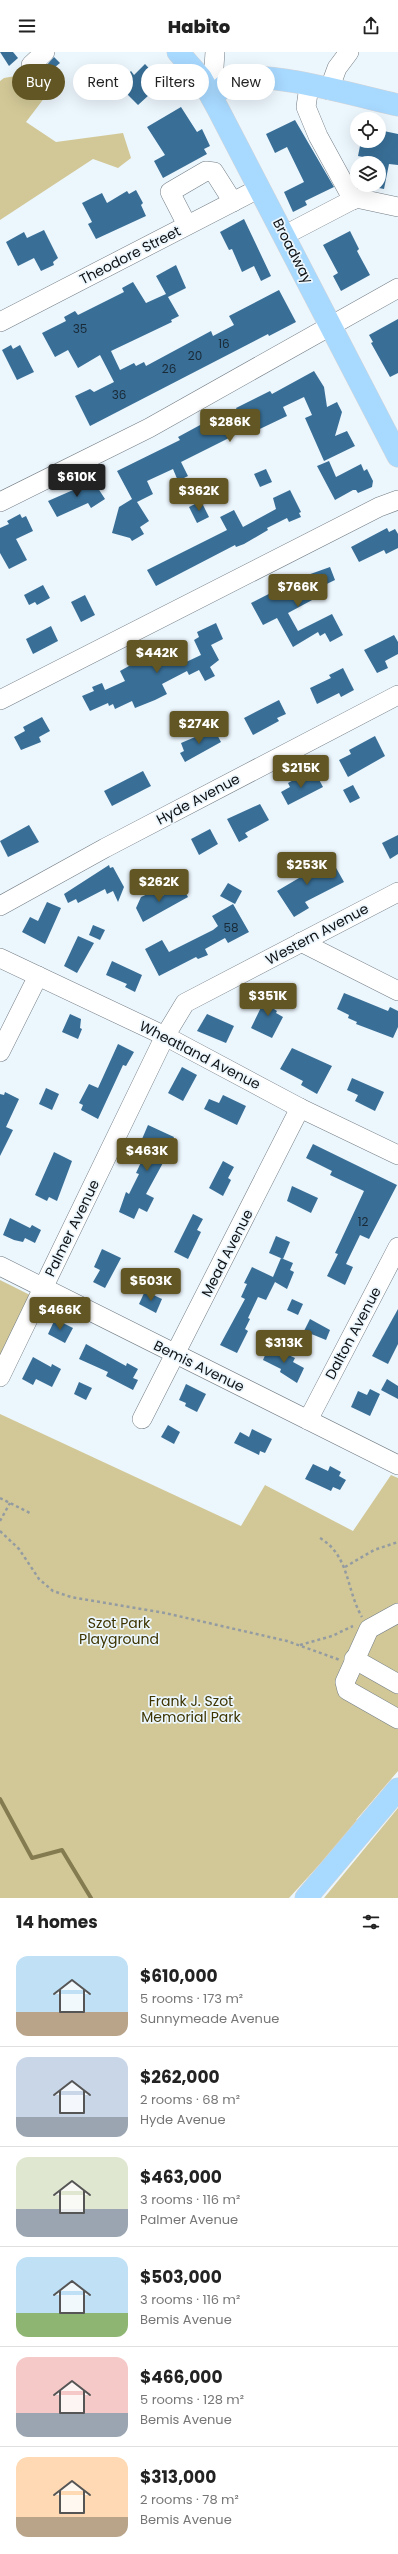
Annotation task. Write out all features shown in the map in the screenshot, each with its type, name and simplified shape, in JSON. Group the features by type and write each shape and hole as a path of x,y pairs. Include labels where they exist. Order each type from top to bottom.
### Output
{"main road":[{"name":"Broadway","path":"178,52 201,78 212,97 285,235 398,456"},
{"path":"212,97 234,79 245,77 319,88 398,105"},
{"path":"306,1898 398,1789"}],"street":[{"path":"31,64 45,52"},
{"path":"212,97 215,52"},
{"path":"348,52 306,107 318,136 353,200"},
{"path":"187,225 170,192 206,171 214,172 233,202"},
{"name":"Theodore Street","path":"0,322 260,188"},
{"path":"285,235 356,198 398,207"},
{"path":"0,502 149,428 398,288"},
{"path":"0,700 378,508 398,500"},
{"name":"Hyde Avenue","path":"0,906 112,845 398,695"},
{"name":"Western Avenue","path":"165,1036 185,1003 398,892"},
{"path":"301,942 398,991"},
{"name":"Wheatland Avenue","path":"0,958 165,1036 300,1108 398,1155"},
{"path":"0,1052 38,976"},
{"name":"Palmer Avenue","path":"0,1378 165,1036"},
{"name":"Mead Avenue","path":"142,1419 300,1108"},
{"name":"Dalton Avenue","path":"308,1420 398,1247"},
{"name":"Bemis Avenue","path":"0,1266 43,1290 398,1465"},
{"path":"398,1613 373,1626 364,1637 345,1682 347,1690 398,1719"},
{"path":"353,1662 398,1684"}],"path":[{"path":"0,1498 30,1513"},
{"path":"0,1521 10,1503"},
{"path":"0,1511 4,1513"},
{"path":"0,1531 19,1549 39,1579 53,1591 71,1597 196,1620 300,1645 353,1662"},
{"path":"300,1645 332,1636 363,1619 353,1598 344,1567 335,1550 320,1538"},
{"path":"344,1567 374,1550 398,1542"}],"green space":[{"path":"12,77 12,100 43,100 26,122 56,142 123,133 131,158 118,168 93,159 0,220 0,81 4,78"},
{"path":"0,1280 32,1296 0,1363"},
{"name":"Frank J. Szot Memorial Park","path":"0,1414 241,1526 265,1485 353,1531 391,1475 398,1478 398,1771 356,1820 361,1819 289,1898 0,1898"},
{"path":"398,1808 398,1898 324,1898"}],"building":[{"path":"0,52 13,52 18,58 9,66"},
{"path":"54,57 60,63 59,64 48,64"},
{"path":"141,68 141,100 144,100 138,105 133,100 133,74 134,75"},
{"path":"181,107 197,132 202,129 210,146 204,149 207,154 163,178 154,161 165,155 147,127"},
{"path":"295,120 334,187 305,201 307,205 293,212 284,192 304,182 287,147 275,153 266,134"},
{"path":"386,131 398,134 398,165 389,164 386,179 386,156 358,156 360,148 386,148"},
{"path":"136,190 143,203 141,205 146,216 96,239 88,224 92,222 82,203 102,193 107,203 127,191 129,194"},
{"path":"244,219 271,276 261,281 254,266 242,272 232,249 229,250 220,232"},
{"path":"44,230 58,258 53,262 54,265 41,271 34,258 18,266 6,242 24,232 27,238"},
{"path":"350,231 359,249 357,251 370,275 341,291 333,276 338,273 323,245"},
{"path":"176,265 186,288 168,297 179,316 171,320 172,322 111,351 120,370 134,363 136,366 144,362 146,366 211,331 213,336 234,325 229,316 279,290 296,322 269,336 268,334 90,426 75,396 90,389 94,392 114,382 100,355 78,368 68,350 55,357 42,333 66,321 64,317 75,311 78,315 124,292 122,288 133,282 146,303 166,294 156,276"},
{"path":"398,319 398,373 390,377 371,343 373,342 369,335"},
{"path":"11,345 13,349 20,345 34,372 17,380 2,350"},
{"path":"314,371 324,387 327,407 337,402 342,412 335,436 347,431 355,446 324,461 305,418 312,415 304,397 283,407 287,416 247,435 245,430 181,462 188,476 178,481 173,469 147,481 153,494 137,502 149,521 140,527 144,534 132,541 130,538 112,533 119,507 132,499 117,471 180,440 178,437 202,424 218,416 220,420 238,412 236,408 270,391 272,394"},
{"path":"329,461 336,477 361,464 364,471 367,469 373,481 372,487 358,493 356,490 353,490 335,500 317,466"},
{"path":"266,469 272,482 260,487 254,474"},
{"path":"88,478 90,481 92,479 105,499 91,508 88,503 57,517 48,501 80,487 78,485"},
{"path":"290,490 301,512 299,513 301,517 289,522 287,518 267,528 268,530 244,544 236,547 235,545 156,586 147,570 227,530 220,517 234,510 243,527 276,509 273,498"},
{"path":"201,501 209,517 197,523 189,507"},
{"path":"20,514 22,518 26,516 33,531 16,539 27,560 9,569 0,553 0,528 9,524 7,521"},
{"path":"387,528 389,532 395,529 398,534 398,548 386,554 384,550 359,562 351,547"},
{"path":"330,567 335,580 310,592 314,599 288,613 298,631 332,614 343,635 330,642 325,633 320,636 318,632 293,647 277,618 263,625 251,603 302,577"},
{"path":"43,585 50,598 37,605 35,602 29,605 24,595"},
{"path":"85,595 95,615 81,622 71,602"},
{"path":"216,623 223,639 211,645 219,660 210,667 215,676 205,681 199,670 189,675 187,671 162,684 167,694 155,700 135,708 132,701 115,709 113,704 109,706 108,703 90,711 82,696 94,691 92,687 102,683 105,690 125,681 120,671 172,642 184,663 201,655 194,640 199,637 197,632"},
{"path":"51,626 58,641 33,654 26,639"},
{"path":"394,635 398,642 398,654 385,661 388,668 377,673 364,650"},
{"path":"343,668 354,690 341,697 339,693 317,704 310,688 331,678 329,675"},
{"path":"279,700 286,714 277,718 279,721 253,735 244,718"},
{"path":"42,717 50,731 39,737 41,742 21,750 14,737 25,731 23,727"},
{"path":"214,729 221,742 185,762 180,753 184,751 181,743"},
{"path":"375,736 385,756 348,777 339,760 351,754 349,750"},
{"path":"143,771 151,786 112,806 104,791"},
{"path":"316,774 323,787 288,805 281,792 290,787 288,783 301,776 303,780"},
{"path":"353,785 360,798 350,803 343,790"},
{"path":"260,804 269,820 245,833 248,837 239,842 227,819"},
{"path":"29,825 39,842 8,857 0,841"},
{"path":"210,829 218,844 199,855 191,839"},
{"path":"398,835 398,854 390,859 382,843"},
{"path":"300,854 314,877 335,866 344,882 305,902 309,908 294,917 277,891 299,878 289,860"},
{"path":"109,865 110,868 113,867 124,887 118,902 113,891 107,894 105,889 78,903 76,899 68,903 64,894"},
{"path":"228,883 242,891 235,904 220,896"},
{"path":"182,886 188,897 143,922 136,908 141,897 154,891 158,898"},
{"path":"47,902 61,908 45,944 22,932 30,917 38,921"},
{"path":"233,904 249,932 228,943 225,938 205,949 208,955 198,959 196,957 159,976 145,949 162,940 169,952 213,930 218,926 212,916"},
{"path":"93,925 105,930 100,940 89,935"},
{"path":"78,936 94,943 77,973 64,966"},
{"path":"112,961 142,975 135,992 125,987 127,984 106,975"},
{"path":"268,993 279,998 274,1009 277,1011 276,1013 283,1017 272,1038 251,1028"},
{"path":"344,993 388,1011 390,1007 398,1011 398,1027 393,1038 356,1024 357,1022 348,1018 349,1015 337,1009"},
{"path":"70,1014 81,1019 80,1028 82,1029 78,1039 62,1032"},
{"path":"207,1014 234,1026 226,1043 197,1031"},
{"path":"118,1044 134,1052 126,1066 123,1065 98,1119 81,1110 83,1105 79,1103 89,1084 98,1088"},
{"path":"292,1048 332,1066 317,1094 301,1085 303,1081 280,1069"},
{"path":"182,1067 197,1075 183,1101 168,1093"},
{"path":"352,1078 384,1092 375,1111 355,1101 358,1095 347,1090"},
{"path":"46,1088 59,1094 52,1110 39,1104"},
{"path":"5,1092 19,1099 6,1127 13,1130 0,1156 0,1094 4,1095"},
{"path":"223,1095 246,1106 237,1125 204,1109 209,1099 219,1103"},
{"path":"148,1125 174,1137 164,1161 146,1194 154,1198 147,1212 139,1208 134,1219 119,1212 126,1192 129,1194 139,1174 136,1173 150,1143 142,1139"},
{"path":"313,1144 397,1185 369,1239 360,1235 346,1264 353,1267 345,1285 327,1276 338,1254 335,1253 364,1191 330,1175 332,1171 306,1158"},
{"path":"54,1152 72,1161 57,1201 49,1197 47,1201 35,1195"},
{"path":"223,1161 234,1167 228,1178 231,1180 223,1196 209,1188"},
{"path":"292,1186 318,1198 311,1213 287,1201"},
{"path":"193,1214 203,1219 197,1230 201,1232 188,1259 174,1252"},
{"path":"10,1218 30,1228 32,1225 41,1230 35,1243 25,1238 23,1242 3,1235"},
{"path":"276,1236 290,1242 283,1259 269,1253"},
{"path":"102,1249 121,1258 105,1288 93,1282 100,1270 94,1267"},
{"path":"281,1258 293,1263 290,1270 294,1272 287,1289 275,1282 266,1300 258,1297 248,1318 250,1319 245,1329 248,1331 237,1353 220,1345 245,1299 241,1297 247,1284 244,1283 252,1267 273,1277"},
{"path":"145,1291 162,1299 156,1313 139,1304"},
{"path":"292,1299 303,1304 298,1315 287,1310"},
{"path":"398,1309 398,1344 388,1364 372,1356"},
{"path":"55,1319 73,1328 65,1343 48,1334"},
{"path":"310,1319 330,1330 326,1340 304,1331"},
{"path":"86,1344 126,1366 127,1363 138,1369 133,1378 138,1380 133,1390 106,1376 108,1372 79,1359"},
{"path":"269,1346 295,1358 293,1362 304,1368 297,1383 280,1372 281,1369 263,1360"},
{"path":"33,1357 51,1367 52,1364 61,1369 52,1387 36,1379 33,1385 22,1379"},
{"path":"387,1379 398,1386 398,1399 381,1390"},
{"path":"79,1382 92,1388 86,1400 74,1394"},
{"path":"186,1384 206,1394 197,1412 185,1406 186,1403 179,1400"},
{"path":"370,1389 380,1394 370,1416 351,1407 358,1391 367,1395"},
{"path":"168,1425 180,1432 174,1444 161,1437"},
{"path":"252,1429 272,1439 265,1453 260,1451 259,1455 234,1443 240,1432 249,1437"},
{"path":"313,1464 328,1471 330,1466 341,1472 339,1476 346,1480 340,1490 333,1487 331,1491 305,1479"}],"waterway":[{"path":"0,1799 32,1858 62,1850 91,1898"}],"park label":[{"name":"Szot Park Playground","path":"119,1632"}]}
